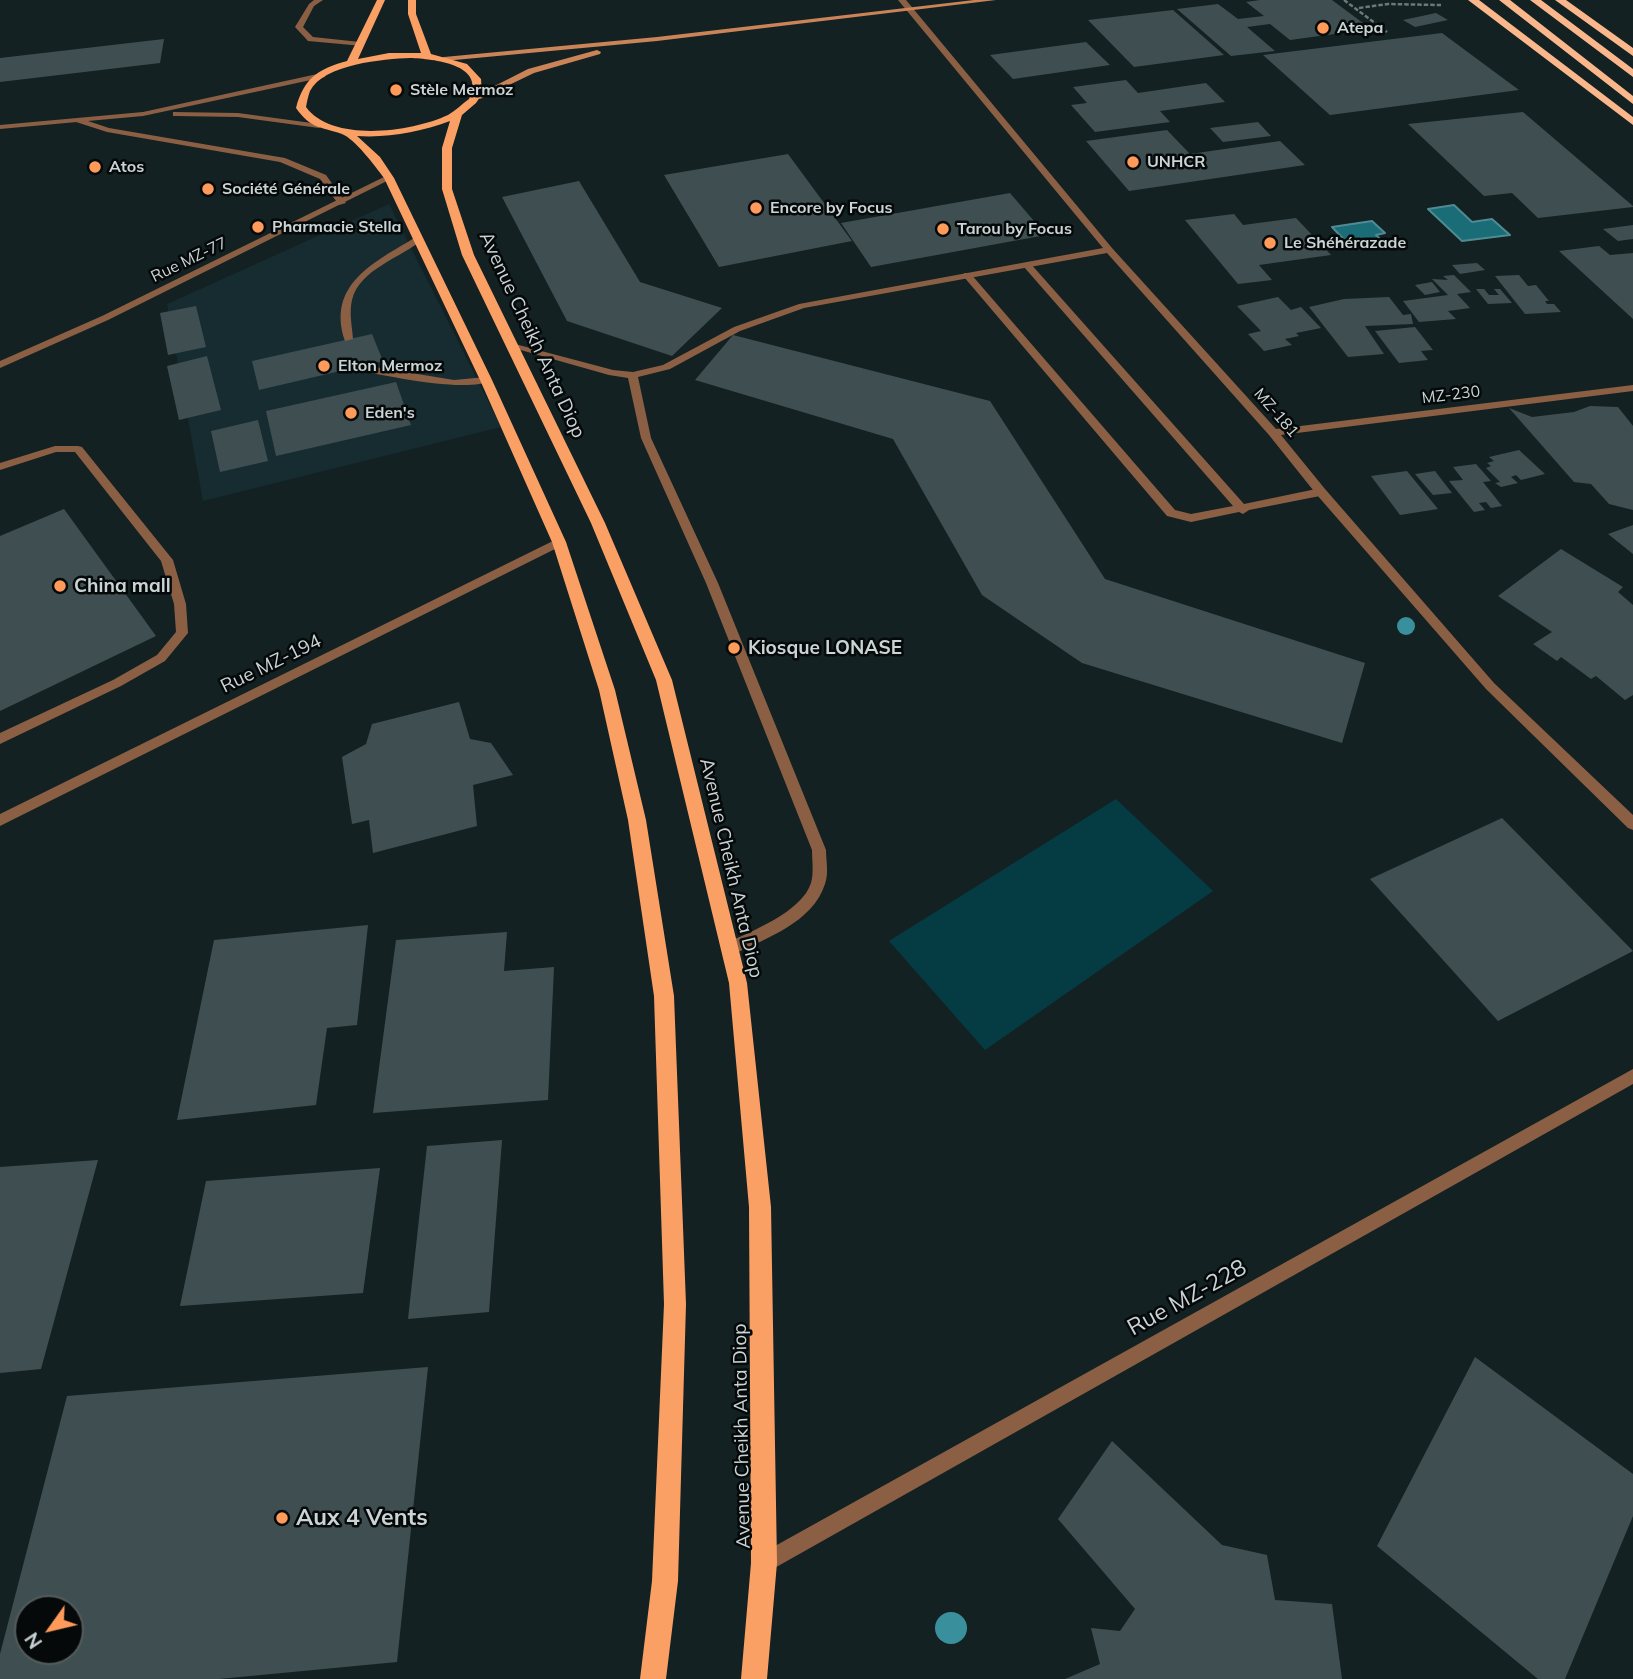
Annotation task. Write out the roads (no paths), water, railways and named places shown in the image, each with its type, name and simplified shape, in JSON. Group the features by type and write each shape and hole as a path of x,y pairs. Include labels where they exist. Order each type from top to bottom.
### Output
{"highway":[{"path":"1504,0 1633,101"},
{"path":"1535,0 1633,74"},
{"path":"1560,0 1633,53"},
{"path":"1477,3 1633,122"}],"main road":[{"path":"351,63 381,0"},
{"path":"412,0 412,14 427,56"},
{"path":"444,59 657,39 906,5 992,0"},
{"path":"477,97 477,79 470,71 444,59 389,56 351,63 322,75 309,85 302,96 301,107 307,117 319,126 349,134 396,134 429,127 457,115 477,97 531,71 576,57 657,39"},
{"name":"Avenue Cheikh Anta Diop","path":"457,115 447,148 447,189 468,255 515,347 598,523 664,680 738,983 760,1208 764,1563 754,1679"},
{"path":"349,134 376,159 389,178 486,380 559,542 607,690 637,820 664,996 675,1304 665,1581 653,1679"}],"street":[{"path":"319,0 311,5 299,27 311,39 360,44"},
{"name":"MZ-181","path":"906,5 1109,250 1273,433 1490,686 1633,824"},
{"path":"143,114 322,75"},
{"path":"0,127 143,114 238,115 319,126"},
{"path":"79,120 107,130 282,160 323,177 342,203"},
{"name":"Rue MZ-77","path":"0,365 105,318 389,178"},
{"path":"348,339 346,312 349,292 366,274 419,239"},
{"path":"515,347 613,373 633,375 666,367 737,330 782,312 1109,250"},
{"path":"1027,265 1243,510"},
{"path":"967,275 1171,513 1191,518 1243,510 1321,492"},
{"path":"357,367 454,383 486,380"},
{"path":"633,375 646,438 712,583 819,850 818,884 802,907 777,926 729,948"},
{"name":"MZ-230","path":"1273,433 1633,388"},
{"path":"0,467 55,449 78,449 167,560 180,604 182,633 162,658 117,683 0,739"},
{"name":"Rue MZ-194","path":"0,820 559,542"},
{"name":"Rue MZ-228","path":"764,1563 1633,1076"}],"place":[{"name":"Atepa","path":"1323,28"},
{"name":"Stèle Mermoz","path":"396,90"},
{"name":"UNHCR","path":"1133,162"},
{"name":"Atos","path":"95,167"},
{"name":"Société Générale","path":"208,189"},
{"name":"Encore by Focus","path":"756,208"},
{"name":"Pharmacie Stella","path":"258,227"},
{"name":"Tarou by Focus","path":"943,229"},
{"name":"Le Shéhérazade","path":"1270,243"},
{"name":"Elton Mermoz","path":"324,366"},
{"name":"Eden's","path":"351,413"},
{"name":"China mall","path":"60,586"},
{"name":"Kiosque LONASE","path":"734,648"},
{"name":"Aux 4 Vents","path":"282,1518"}]}
